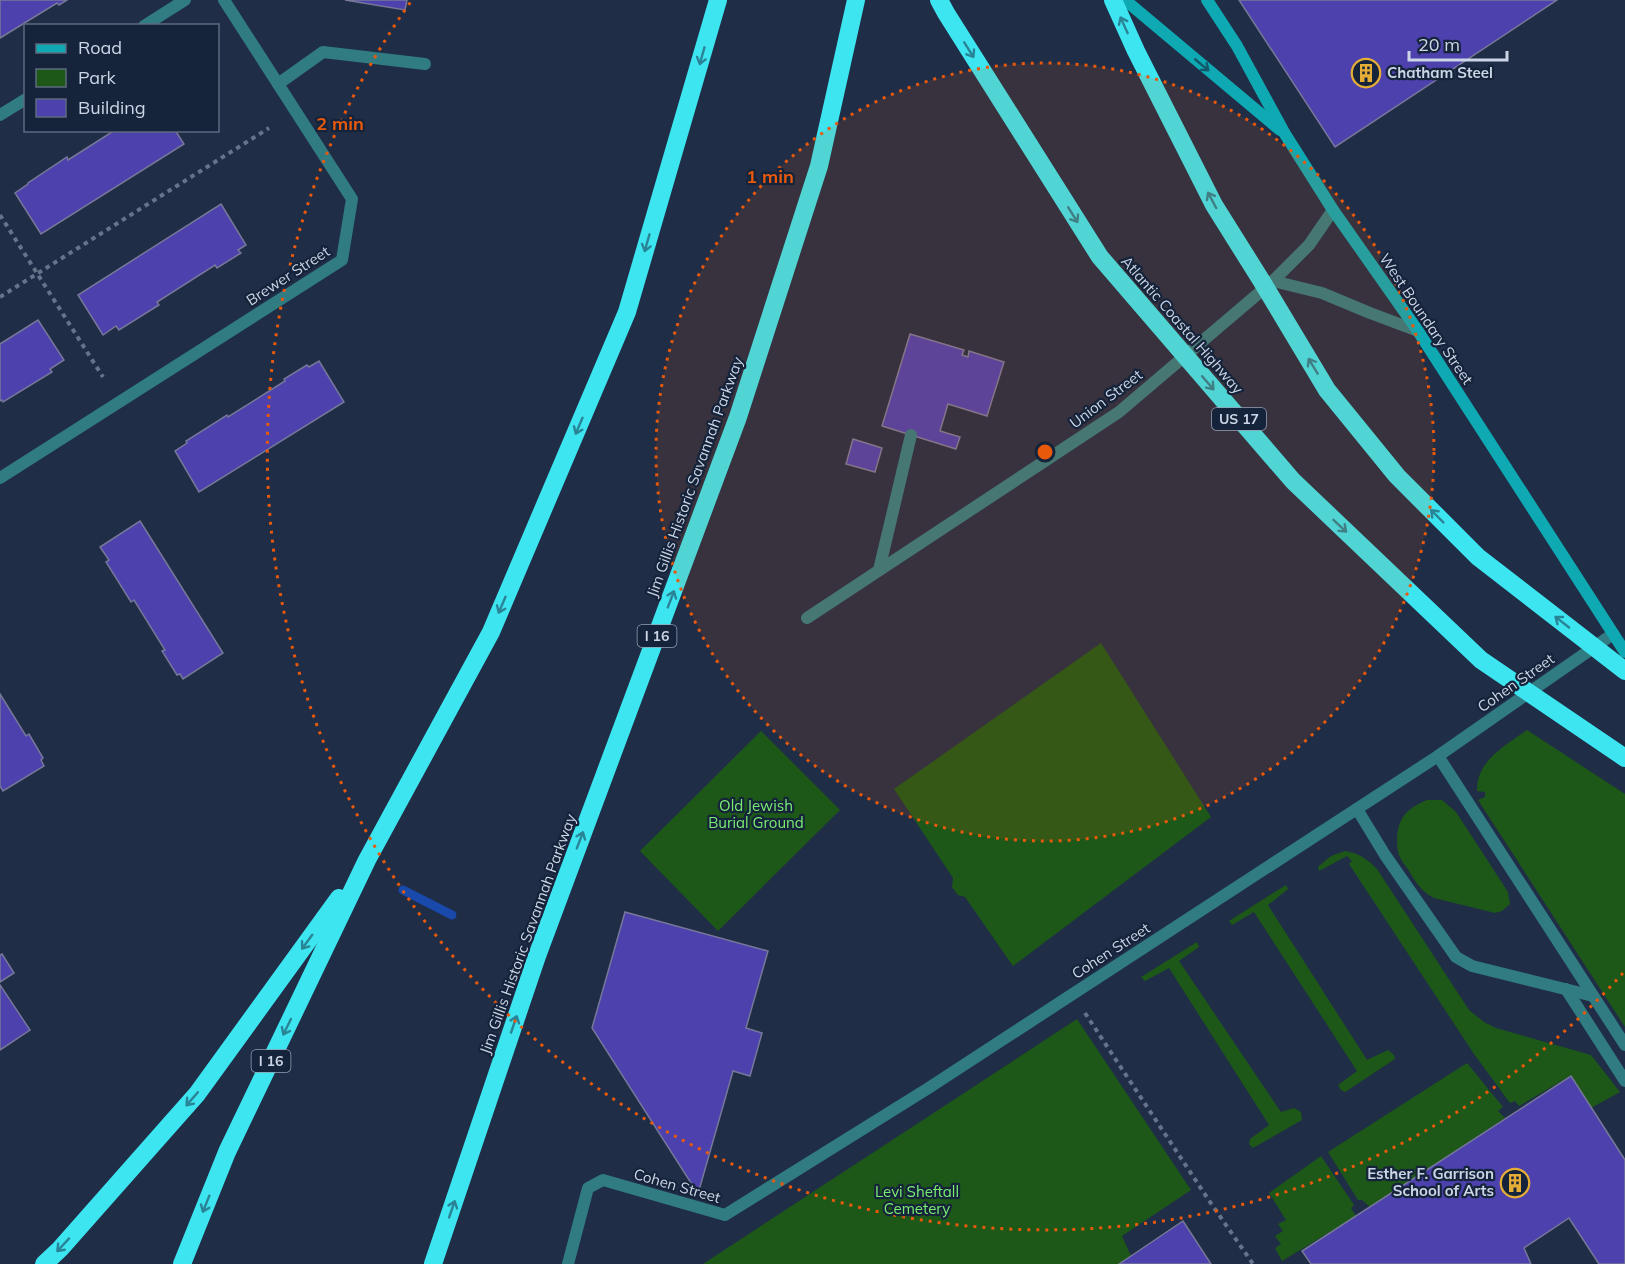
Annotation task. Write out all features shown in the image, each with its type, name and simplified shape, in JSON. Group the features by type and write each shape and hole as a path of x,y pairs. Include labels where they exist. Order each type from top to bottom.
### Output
{"highway":[{"name":"I 16","path":"182,1264 227,1152 367,860 491,632 627,312 718,0"},
{"name":"Jim Gillis Historic Savannah Parkway","path":"433,1264 537,957 738,417 819,166 856,0"},
{"name":"Atlantic Coastal Highway","path":"939,0 1100,257 1293,481 1481,660 1625,758"},
{"path":"1113,0 1136,51 1214,205 1262,280 1327,390 1397,476 1478,557 1625,671"},
{"path":"44,1264 60,1249 197,1094 367,860"}],"main road":[{"path":"1125,0 1285,134"},
{"name":"West Boundary Street","path":"1207,0 1238,46 1285,134 1333,210 1418,331 1625,652"}],"street":[{"path":"147,24 185,0"},
{"name":"Brewer Street","path":"0,478 342,260 352,199 224,0"},
{"path":"278,84 323,52 425,64"},
{"path":"0,115 24,100"},
{"name":"Union Street","path":"807,618 1119,412 1273,281 1309,245 1333,210"},
{"path":"1273,281 1322,293 1418,331"},
{"path":"879,570 911,435"},
{"name":"Cohen Street","path":"568,1264 588,1188 603,1180 725,1215 927,1089 1438,756 1613,634"},
{"path":"1438,756 1625,1045"},
{"path":"1357,808 1385,855 1456,957 1472,966 1593,996"},
{"path":"1566,989 1625,1081"}],"path":[{"path":"0,297 269,128"},
{"path":"0,215 103,377"},
{"path":"1073,994 1253,1264"}],"green space":[{"path":"1101,643 1211,817 1013,966 965,897 958,895 952,887 953,878 894,789"},
{"path":"1527,730 1625,794 1625,1027 1478,800 1485,797 1485,792 1477,791 1481,771 1487,762"},
{"name":"Old Jewish Burial Ground","path":"761,731 840,810 718,931 640,851"},
{"path":"1427,800 1442,800 1456,812 1508,892 1510,904 1502,911 1495,913 1434,898 1414,879 1398,853 1398,830 1402,818 1415,806"},
{"path":"1345,851 1362,857 1377,869 1469,1010 1496,1028 1591,1055 1620,1092 1591,1108 1570,1076 1519,1106 1515,1101 1510,1103 1474,1054 1349,864 1352,861 1347,856 1319,871 1318,867 1331,856"},
{"path":"1286,885 1288,889 1268,905 1367,1060 1388,1050 1394,1055 1395,1059 1345,1092 1338,1085 1357,1071 1254,912 1232,925 1229,921"},
{"path":"1197,942 1199,947 1179,961 1281,1112 1294,1108 1301,1112 1302,1120 1253,1148 1249,1144 1250,1139 1269,1125 1169,968 1145,981 1141,977"},
{"name":"Levi Sheftall Cemetery","path":"1077,1019 1191,1190 1122,1236 1131,1256 1119,1264 703,1264"},
{"path":"1467,1063 1503,1107 1498,1111 1505,1118 1370,1207 1362,1200 1358,1200 1328,1152"},
{"path":"1321,1156 1354,1205 1351,1208 1356,1216 1282,1261 1275,1248 1281,1244 1275,1236 1283,1231 1278,1224 1286,1220 1269,1193"}],"building":[{"path":"0,0 67,0 59,5 57,3 0,38"},
{"path":"345,0 407,0 405,10"},
{"name":"Chatham Steel","path":"1239,0 1557,0 1335,147"},
{"path":"112,132 176,132 184,144 41,234 15,193 67,157 68,160"},
{"path":"221,204 246,245 238,250 241,253 217,268 215,265 157,302 159,305 119,330 116,326 103,335 78,295"},
{"path":"38,320 64,360 50,369 52,372 3,402 0,401 0,344"},
{"path":"910,334 964,350 962,355 968,357 969,351 1004,362 987,416 948,404 940,431 960,437 956,449 882,426"},
{"path":"319,361 344,402 199,492 175,451 187,443 186,441 285,381 284,379 307,365 309,367"},
{"path":"853,439 882,448 875,472 846,464"},
{"path":"140,521 223,653 183,679 180,674 177,675 162,651 165,650 134,600 131,602 106,562 109,560 100,547"},
{"path":"0,694 26,736 29,734 43,758 41,760 44,766 3,791 0,786"},
{"path":"625,912 768,951 746,1028 762,1033 750,1076 733,1071 698,1194 592,1028"},
{"path":"2,954 14,973 0,982 0,955"},
{"path":"0,985 30,1030 0,1050"},
{"name":"Esther F. Garrison School of Arts","path":"1571,1076 1625,1160 1625,1264 1599,1264 1569,1218 1524,1248 1531,1264 1311,1264 1302,1251"},
{"path":"1183,1221 1211,1264 1119,1264 1131,1256"}],"waterway":[{"path":"403,890 452,915"}],"place":[{"name":"Chatham Steel","path":"1366,73"},
{"name":"Esther F. Garrison School of Arts","path":"1515,1183"}]}
